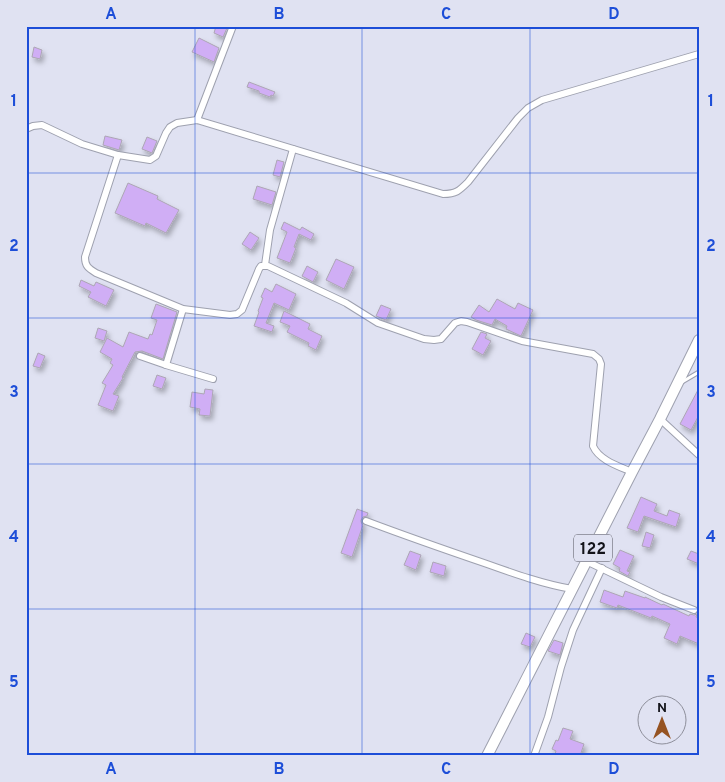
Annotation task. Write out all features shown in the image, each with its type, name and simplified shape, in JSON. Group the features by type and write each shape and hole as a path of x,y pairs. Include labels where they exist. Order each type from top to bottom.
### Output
{"main road":[{"name":"122","path":"487,756 699,340"}],"street":[{"path":"197,120 233,26"},
{"path":"26,129 42,125 82,144 118,155 150,160 156,156 170,127 177,123 197,120 443,194 452,194 459,191 468,182 518,118 528,108 542,100 699,54"},
{"path":"265,266 270,230 293,149"},
{"path":"118,155 85,257 85,264 89,269 183,309 230,315 237,314 242,310 259,269 261,266 268,266 346,303 378,323 424,339 441,339 455,323 461,321 522,341 593,354 599,359 601,364 593,446 595,452 601,457 632,472"},
{"path":"166,365 183,309"},
{"path":"140,356 213,379"},
{"path":"660,419 699,455"},
{"path":"366,521 525,577 572,589"},
{"path":"586,561 694,610"},
{"path":"534,756 548,717 573,630 602,568"}],"lane":[{"path":"677,385 699,372"}],"building":[{"path":"216,26 227,28 223,37 214,33"},
{"path":"199,38 219,48 214,62 192,52"},
{"path":"34,47 42,50 40,59 32,57"},
{"path":"249,82 275,92 270,97 259,93 259,91 247,87"},
{"path":"105,136 122,140 119,150 103,145"},
{"path":"147,137 157,141 152,153 142,149"},
{"path":"277,160 284,162 280,177 273,175"},
{"path":"128,183 158,196 157,199 179,210 166,233 146,223 145,226 115,213"},
{"path":"257,186 276,192 272,205 253,199"},
{"path":"284,222 300,230 302,227 314,234 311,240 299,234 290,263 277,258 287,232 281,229"},
{"path":"250,232 259,238 251,250 242,244"},
{"path":"336,259 354,267 344,289 326,280"},
{"path":"307,266 318,272 313,282 302,276"},
{"path":"81,280 94,286 96,282 114,290 106,306 88,297 91,292 79,286"},
{"path":"276,284 296,294 289,310 274,303 266,323 274,326 272,332 254,326 265,288 272,292"},
{"path":"497,299 515,309 518,303 533,310 521,336 506,329 507,326 495,319 492,325 471,317 479,305 489,312"},
{"path":"156,304 177,312 163,359 142,351 135,352 113,394 119,396 113,411 98,405 106,385 102,383 113,365 110,363 112,359 100,352 107,338 123,347 129,332 148,339 150,334 152,335 157,320 151,318"},
{"path":"381,305 391,309 386,320 376,316"},
{"path":"284,311 310,324 308,329 322,336 316,350 308,346 309,343 287,332 290,326 280,322"},
{"path":"98,328 107,331 104,341 95,338"},
{"path":"481,332 487,334 485,338 491,341 483,355 472,349"},
{"path":"38,353 45,356 40,368 33,366"},
{"path":"157,375 166,378 162,389 153,386"},
{"path":"699,388 699,415 691,430 680,424"},
{"path":"205,389 213,390 210,416 199,415 200,409 190,407 192,392 204,394"},
{"path":"641,497 657,504 654,511 667,516 669,510 680,514 676,527 644,516 638,532 627,528"},
{"path":"357,509 368,513 361,520 363,525 352,557 341,553"},
{"path":"646,532 654,535 650,548 642,546"},
{"path":"620,550 634,556 627,571 630,572 628,576 619,571 620,568 613,564"},
{"path":"410,551 421,555 416,570 404,565"},
{"path":"691,551 699,554 699,564 687,559"},
{"path":"433,562 446,566 444,576 430,572"},
{"path":"604,590 623,597 625,591 663,604 689,616 690,614 697,614 696,617 699,618 699,644 680,636 677,644 664,638 670,624 618,605 617,608 600,602"},
{"path":"526,633 535,637 530,647 521,644"},
{"path":"554,640 563,643 560,655 548,651"},
{"path":"563,728 573,731 570,739 584,744 580,756 554,756 556,751 552,749 556,740 558,741"}]}
